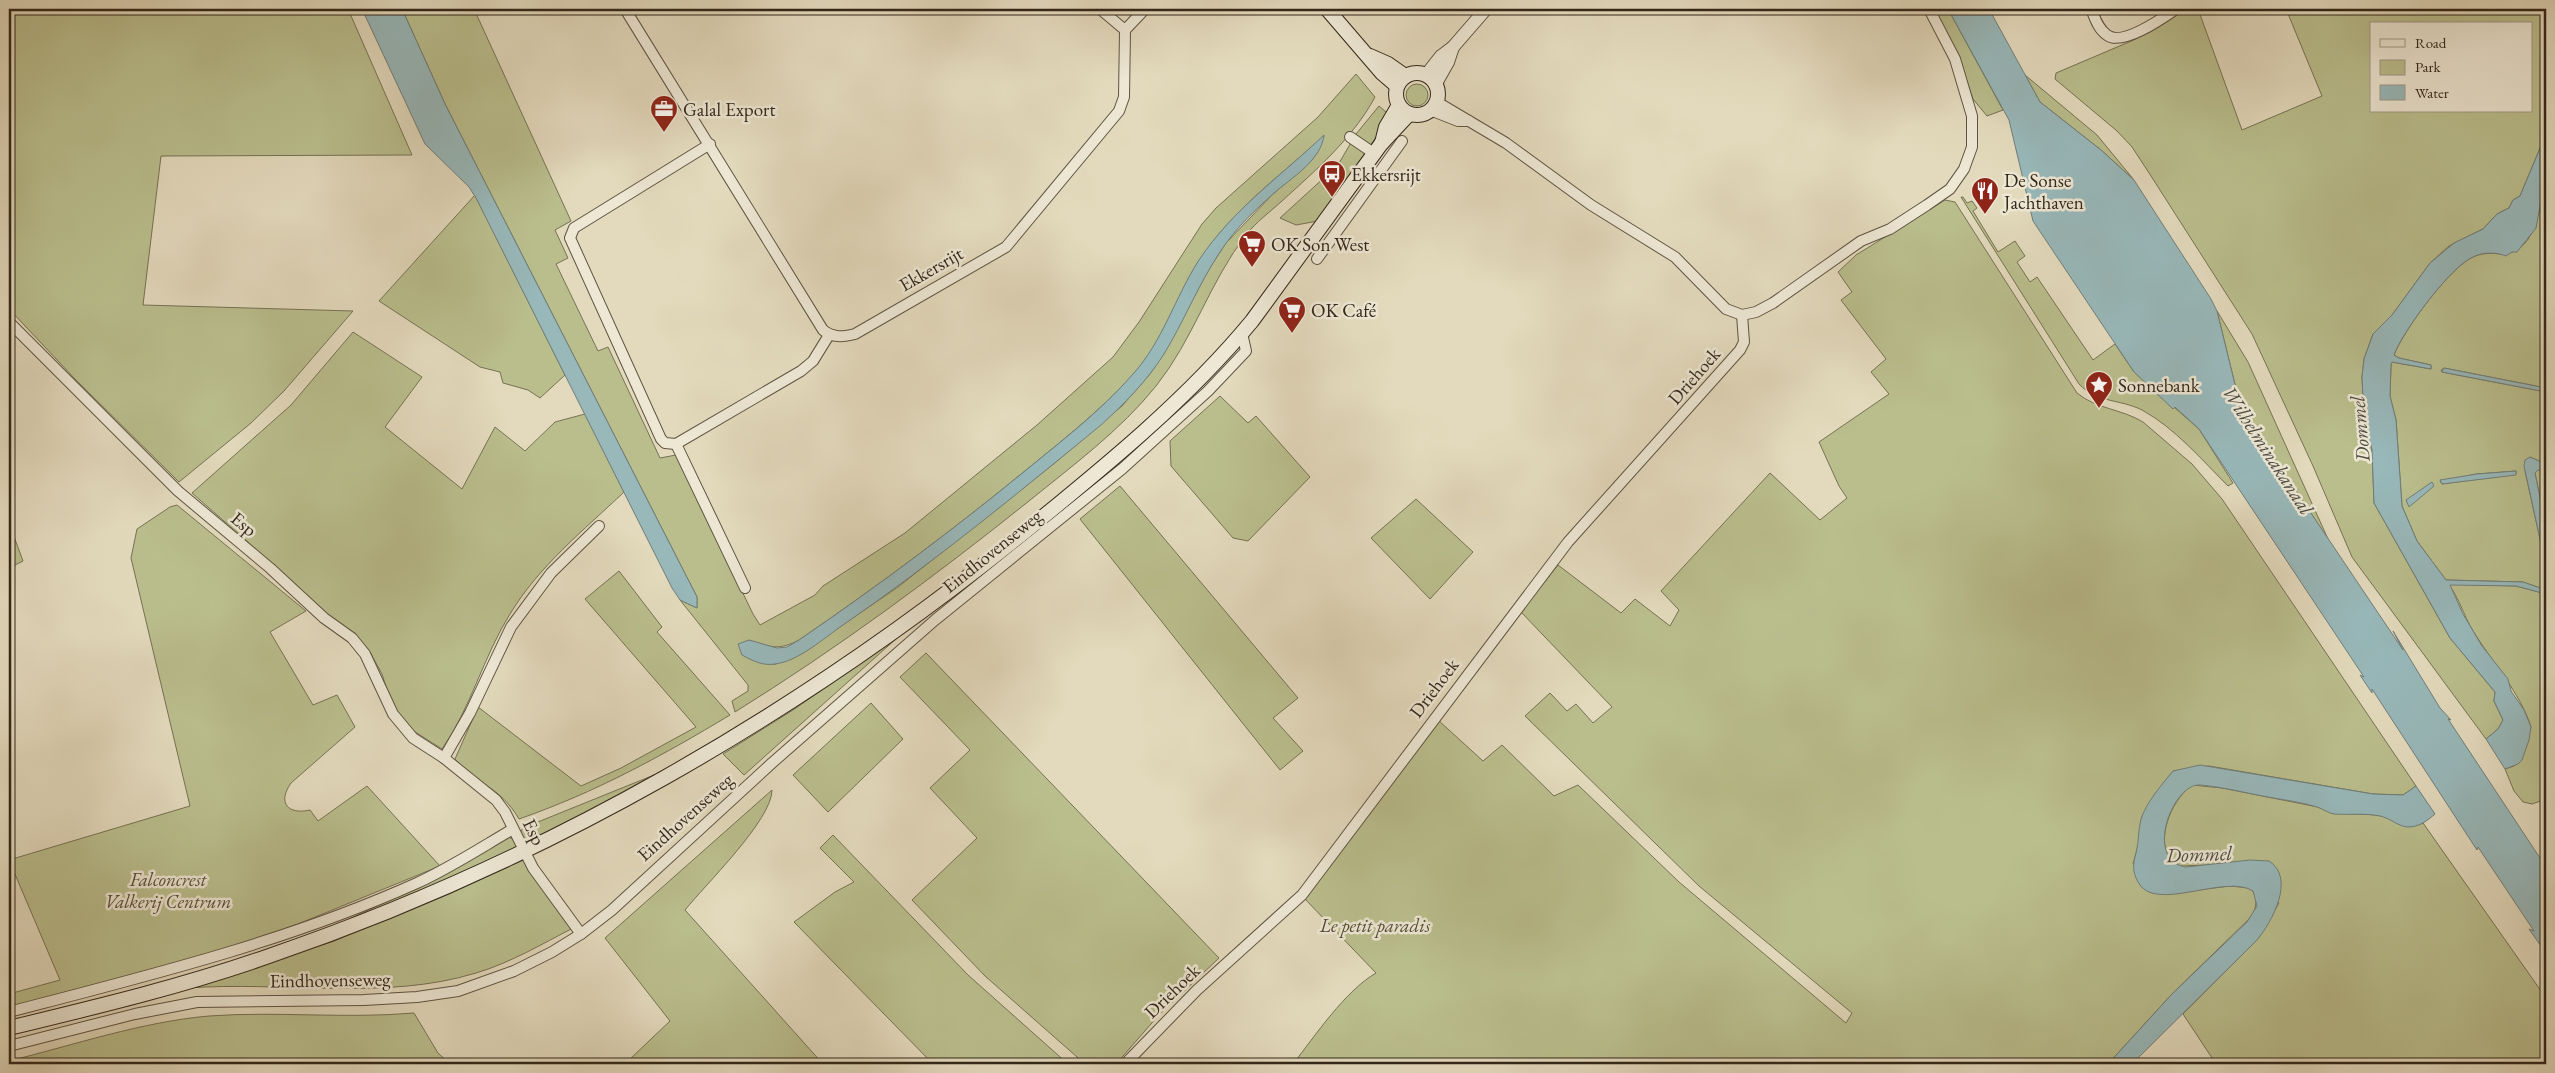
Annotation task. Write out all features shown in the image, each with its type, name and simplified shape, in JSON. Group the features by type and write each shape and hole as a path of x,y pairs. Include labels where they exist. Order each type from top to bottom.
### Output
{"main road":[{"path":"1327,9 1370,56 1382,73 1401,81"},
{"path":"1419,73 1430,80 1433,106 1424,114 1404,110 1396,93 1401,81 1419,73"},
{"name":"Eindhovenseweg","path":"9,1028 143,995 269,956 406,904 525,852 628,799 709,752 834,673 973,573 1103,467 1202,377 1242,333 1362,182 1386,127 1404,110"}],"street":[{"path":"625,9 710,144 780,263 823,330 829,335 813,361 801,371 676,444 665,443 661,439 570,238 574,228 710,144"},
{"path":"1100,9 1125,30 1145,9"},
{"path":"1430,80 1441,56 1453,47 1486,9"},
{"path":"1433,106 1458,121 1469,121 1506,143 1591,205 1675,257 1726,309 1742,315 1756,312 1772,304 1861,241 1890,229 1950,189 1969,157 1973,126 1955,59 1929,9"},
{"path":"2091,9 2100,28 2108,37 2117,39 2149,26 2176,9"},
{"name":"Ekkersrijt","path":"829,335 841,337 855,334 1006,247 1120,111 1124,97 1125,30"},
{"path":"1350,137 1378,149"},
{"name":"Eindhovenseweg","path":"1317,259 1362,182 1402,141"},
{"name":"Driehoek","path":"1124,1064 1197,990 1272,924 1309,886 1432,719 1568,542 1740,350 1744,342 1742,315"},
{"name":"Esp","path":"9,322 178,491 270,568 324,618 352,638 365,654 393,714 413,738 444,758 496,800 505,812 533,868 581,934"},
{"name":"Eindhovenseweg","path":"9,1046 135,1014 196,1002 225,1000 364,1000 418,997 458,991 514,971 552,952 581,934 612,910 772,763 921,633 1081,504 1180,417 1246,351 1242,333"},
{"path":"676,444 745,588"},
{"path":"444,758 470,713 512,627 551,574 599,526"},
{"name":"Eindhovenseweg","path":"9,1012 195,964 288,933 418,882 513,829"}],"green space":[{"path":"9,9 348,9 412,155 161,156 143,305 353,311 284,391 251,423 179,482 76,380 9,309"},
{"path":"402,9 474,9 571,221 555,230 568,258 556,264 598,351 608,347 660,458 676,455 760,625 815,595 823,586 905,533 1037,425 1113,357 1139,322 1202,224 1216,208 1318,117 1356,74 1375,97 1356,126 1333,153 1246,235 1222,272 1169,368 1156,386 1127,418 1096,447 921,584 811,663 735,712 732,701 748,691 748,685 680,600 697,608 697,597 446,106","holes":["1324,136 1312,160 1273,194 1226,243 1209,269 1164,353 1150,374 1122,406 1056,462 898,587 800,654 776,664 767,664 749,640 775,647 781,647 799,640 884,580 966,518 1064,439 1106,402 1133,375 1153,348 1191,275 1212,243 1257,194"]},
{"path":"1934,9 1948,9 2003,110 1987,116 1973,99 1958,54"},
{"path":"2181,9 2198,9 2242,130 2322,96 2286,9 2546,9 2546,134 2520,196 2513,200 2509,208 2497,214 2483,229 2449,246 2430,263 2392,315 2373,334 2364,359 2362,377 2364,417 2372,450 2374,503 2450,638 2495,692 2494,701 2503,720 2498,729 2486,739 2352,557 2313,466 2252,334 2151,176 2132,147 2117,131 2055,79 2056,73 2136,39"},
{"path":"2025,75 2097,135 2134,180 2101,150 2040,102"},
{"path":"1417,84 1427,91 1428,95 1421,105 1417,106 1407,99 1406,95 1413,85"},
{"path":"1379,106 1386,112 1390,110 1382,128 1344,185 1342,183 1318,221 1296,225 1280,218 1338,165 1356,134"},
{"path":"2546,194 2546,388 2444,368 2441,370 2442,372 2546,392 2546,464 2530,457 2525,471 2546,566 2546,590 2523,582 2446,580 2417,541 2402,506 2396,420 2390,396 2391,365 2392,362 2431,369 2431,365 2399,358 2394,355 2407,331 2429,300 2454,271 2465,262 2482,254 2504,254 2521,247 2531,234","holes":["2516,471 2516,474 2442,484 2440,481 2477,474"]},
{"path":"475,195 565,375 540,398 528,390 503,383 500,372 480,367 379,301"},
{"path":"1961,197 1967,203 1972,201 1977,208 1973,211 1998,252 2015,241 2025,256 2017,262 2030,282 2037,277 2093,360 2115,344 2134,372 2199,429 2233,483 2228,486 2188,445 2154,417 2134,407 2093,395 2079,384"},
{"name":"Le petit paradis","path":"1945,200 1955,202 2077,393 2101,406 2143,422 2192,464 2222,499 2416,786 2403,795 2373,794 2209,766 2173,771 2142,817 2139,843 2133,864 2190,891 2230,886 2250,888 2257,897 2254,914 2172,994 2108,1064 1293,1064 1342,1002 1364,981 1376,973 1305,899 1438,720 1483,761 1502,745 1554,796 1578,785 1679,882 1846,1023 1852,1013 1699,886 1525,716 1550,693 1567,711 1576,704 1593,723 1612,707 1521,612 1558,565 1621,613 1635,599 1670,626 1679,610 1661,591 1770,473 1820,520 1847,498 1839,486 1819,442 1889,394 1871,372 1886,359 1841,300 1852,292 1838,272 1856,255"},
{"path":"2217,311 2248,362 2328,539 2241,409"},
{"path":"353,332 422,377 385,427 462,489 495,427 525,451 555,422 585,414 624,492 563,549 534,580 501,630 461,717 442,749 412,730 400,718 382,674 370,652 355,634 320,611 248,542 192,493 291,405"},
{"path":"1220,396 1248,423 1256,416 1310,477 1248,541 1233,538 1171,466 1170,441"},
{"path":"2538,470 2546,470 2546,527 2535,473"},
{"path":"1120,486 1298,698 1273,718 1303,751 1280,770 1080,519"},
{"path":"1416,499 1473,552 1430,599 1371,538"},
{"name":"Falconcrest Valkerij Centrum","path":"177,505 306,611 270,632 313,705 337,695 355,727 291,783 285,796 287,806 296,811 310,810 318,821 367,786 440,866 254,942 9,1008 9,994 60,980 9,860 190,806 131,558 137,529 170,507"},
{"path":"9,523 23,561 9,568"},
{"path":"619,571 662,627 657,632 730,715 627,773 574,798 519,819 504,799 471,774 455,759 478,707 581,786 621,768 696,727 585,599"},
{"path":"2449,585 2516,586 2546,594 2546,799 2532,804 2523,802 2514,791 2505,769 2514,766 2531,727 2513,689 2469,624"},
{"path":"897,638 744,775 723,754 793,710"},
{"path":"926,653 1219,958 1158,1016 1116,1064 1085,1064 985,976 912,900 977,838 930,788 970,750 900,677"},
{"path":"871,703 903,739 828,812 793,775"},
{"path":"654,775 525,846 520,833 523,828"},
{"path":"2192,785 2222,788 2318,807 2334,812 2378,815 2413,826 2423,823 2546,998 2546,1064 2216,1064 2183,1014 2257,940 2279,903 2212,865 2180,866 2167,854 2165,836 2169,816 2179,798"},
{"path":"772,790 769,803 750,835 685,910 823,1064 633,1064 629,1060 670,1021 605,938"},
{"path":"833,835 968,975 1068,1064 933,1064 794,922 835,892 854,882 820,848"},
{"path":"508,837 513,839 518,849 391,904 347,920 444,875"},
{"path":"524,860 573,928 526,953 489,969 441,981 406,986 333,988 224,986 188,988 334,941"},
{"path":"414,1013 438,1053 450,1064 9,1064 9,1061 108,1035 184,1019 260,1014 388,1015"}],"water":[{"path":"362,9 402,9 446,106 697,597 697,608 680,600 672,588 476,198 469,187 425,144"},
{"name":"Wilhelminakanaal","path":"1948,9 1989,9 2040,102 2101,150 2134,180 2211,299 2217,311 2241,409 2403,650 2393,631 2440,708 2451,720 2448,719 2546,867 2546,950 2529,929 2534,931 2478,847 2477,850 2372,689 2372,693 2360,675 2364,677 2199,429 2175,407 2173,409 2134,372 2033,221 2009,120"},
{"path":"2546,134 2546,194 2541,201 2536,228 2517,252 2512,252 2506,256 2485,253 2473,257 2464,263 2452,273 2428,301 2407,331 2394,355 2399,358 2431,365 2431,369 2392,362 2391,365 2390,396 2396,420 2402,506 2417,541 2446,580 2523,582 2546,590 2546,594 2516,586 2450,585 2463,614 2482,646 2508,679 2511,691 2524,710 2531,727 2522,760 2518,764 2505,769 2486,739 2498,729 2503,720 2494,701 2495,692 2450,638 2374,503 2372,450 2364,417 2362,377 2364,359 2373,334 2392,315 2430,263 2454,243 2483,229 2497,214 2509,208 2513,200 2520,196"},
{"path":"1324,135 1322,144 1311,161 1256,210 1228,241 1217,256 1164,354 1135,392 1101,425 942,553 802,654 784,662 771,664 758,662 742,655 738,644 749,640 777,648 787,647 799,640 939,539 1093,414 1133,374 1153,347 1191,274 1212,242 1242,209"},
{"path":"2444,368 2546,388 2546,392 2442,372"},
{"path":"2530,457 2546,464 2546,470 2538,470 2535,473 2546,527 2546,566 2524,466 2525,460"},
{"path":"2516,471 2516,475 2442,484 2440,480 2477,474"},
{"path":"2432,482 2434,486 2409,507 2406,500"},
{"path":"2200,765 2373,794 2403,795 2416,786 2435,814 2423,823 2408,827 2401,826 2380,816 2334,814 2305,804 2226,789 2200,785 2190,788 2180,796 2172,808 2167,823 2164,837 2166,851 2173,861 2186,867 2250,860 2269,861 2277,869 2281,878 2279,900 2275,912 2257,940 2132,1064 2108,1064 2172,994 2247,922 2257,906 2253,891 2241,887 2225,886 2174,894 2159,894 2146,891 2136,878 2134,861 2139,827 2147,807 2173,771"}],"place":[{"name":"Galal Export","path":"664,133"},
{"name":"Ekkersrijt","path":"1332,198"},
{"name":"De Sonse Jachthaven","path":"1985,215"},
{"name":"OK Son West","path":"1252,268"},
{"name":"OK Café","path":"1292,334"},
{"name":"Sonnebank","path":"2099,409"}],"water label":[{"name":"Dommel","path":"2360,429"},
{"name":"Dommel","path":"2199,854"}]}
